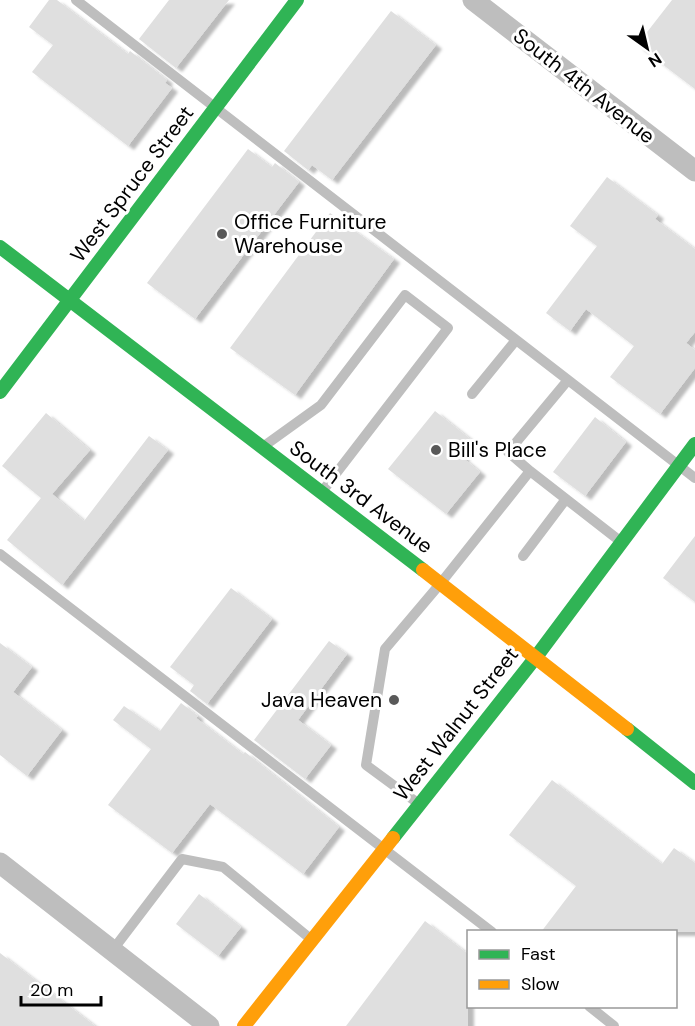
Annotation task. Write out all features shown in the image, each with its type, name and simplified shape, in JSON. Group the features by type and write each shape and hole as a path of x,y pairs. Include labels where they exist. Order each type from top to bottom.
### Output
{"street":[{"name":"West Spruce Street","path":"0,392 297,0"},
{"name":"South 4th Avenue","path":"473,0 695,171"},
{"name":"South 3rd Avenue","path":"0,247 536,657 695,783"},
{"name":"West Walnut Street","path":"244,1026 536,657 695,444"},
{"path":"0,863 209,1026"}],"lane":[{"path":"76,0 695,478"},
{"path":"262,448 321,405 405,295 448,328 321,493"},
{"path":"472,394 516,340"},
{"path":"568,380 508,453 620,542"},
{"path":"419,805 366,765 385,649 530,471"},
{"path":"523,556 566,499"},
{"path":"0,554 489,930"},
{"path":"112,951 182,859 223,867 312,940"},
{"path":"592,1008 614,1026"}],"building":[{"path":"49,0 57,0 128,54 130,51 167,80 165,83 172,88 128,146 32,72 53,45 29,27"},
{"path":"169,0 229,0 176,68 139,39"},
{"path":"672,0 695,0 695,89 637,45"},
{"path":"391,11 436,45 332,180 312,165 308,170 284,151"},
{"name":"Office Furniture Warehouse","path":"248,149 272,167 275,163 299,182 195,319 147,283"},
{"path":"607,177 658,215 655,219 695,249 695,332 686,343 695,350 695,368 660,414 610,377 634,346 586,309 570,331 546,313 597,246 570,226"},
{"path":"330,213 394,259 295,395 230,348"},
{"name":"Bill's Place","path":"435,411 474,442 462,457 480,472 446,514 388,469"},
{"path":"46,413 90,450 52,494 84,521 149,436 168,450 62,585 7,540 41,498 2,466"},
{"path":"595,417 626,442 585,496 553,472"},
{"path":"695,536 695,602 663,578"},
{"path":"231,588 272,619 207,704 190,691 194,685 170,667"},
{"path":"329,641 347,654 298,720 331,745 305,779 254,740"},
{"path":"0,643 32,667 13,692 62,730 27,776 0,755"},
{"path":"181,703 198,716 196,718 243,754 245,752 339,827 303,874 210,804 172,853 108,805 151,749 113,720 124,706 160,731"},
{"path":"552,780 662,864 674,848 695,863 695,932 543,930 576,886 509,835"},
{"path":"199,894 241,927 218,956 176,924"},
{"path":"425,921 467,953 468,1026 346,1026"},
{"path":"0,953 95,1026 0,1026"}],"traffic: fast":[{"path":"0,392 297,0"},
{"path":"0,247 423,570"},
{"path":"393,838 536,657 695,444"},
{"path":"627,729 695,783"}],"traffic: slow":[{"path":"423,570 627,729"},
{"path":"244,1026 393,838"}],"place":[{"name":"Office Furniture Warehouse","path":"222,234"},
{"name":"Bill's Place","path":"436,450"},
{"name":"Java Heaven","path":"394,700"}]}
